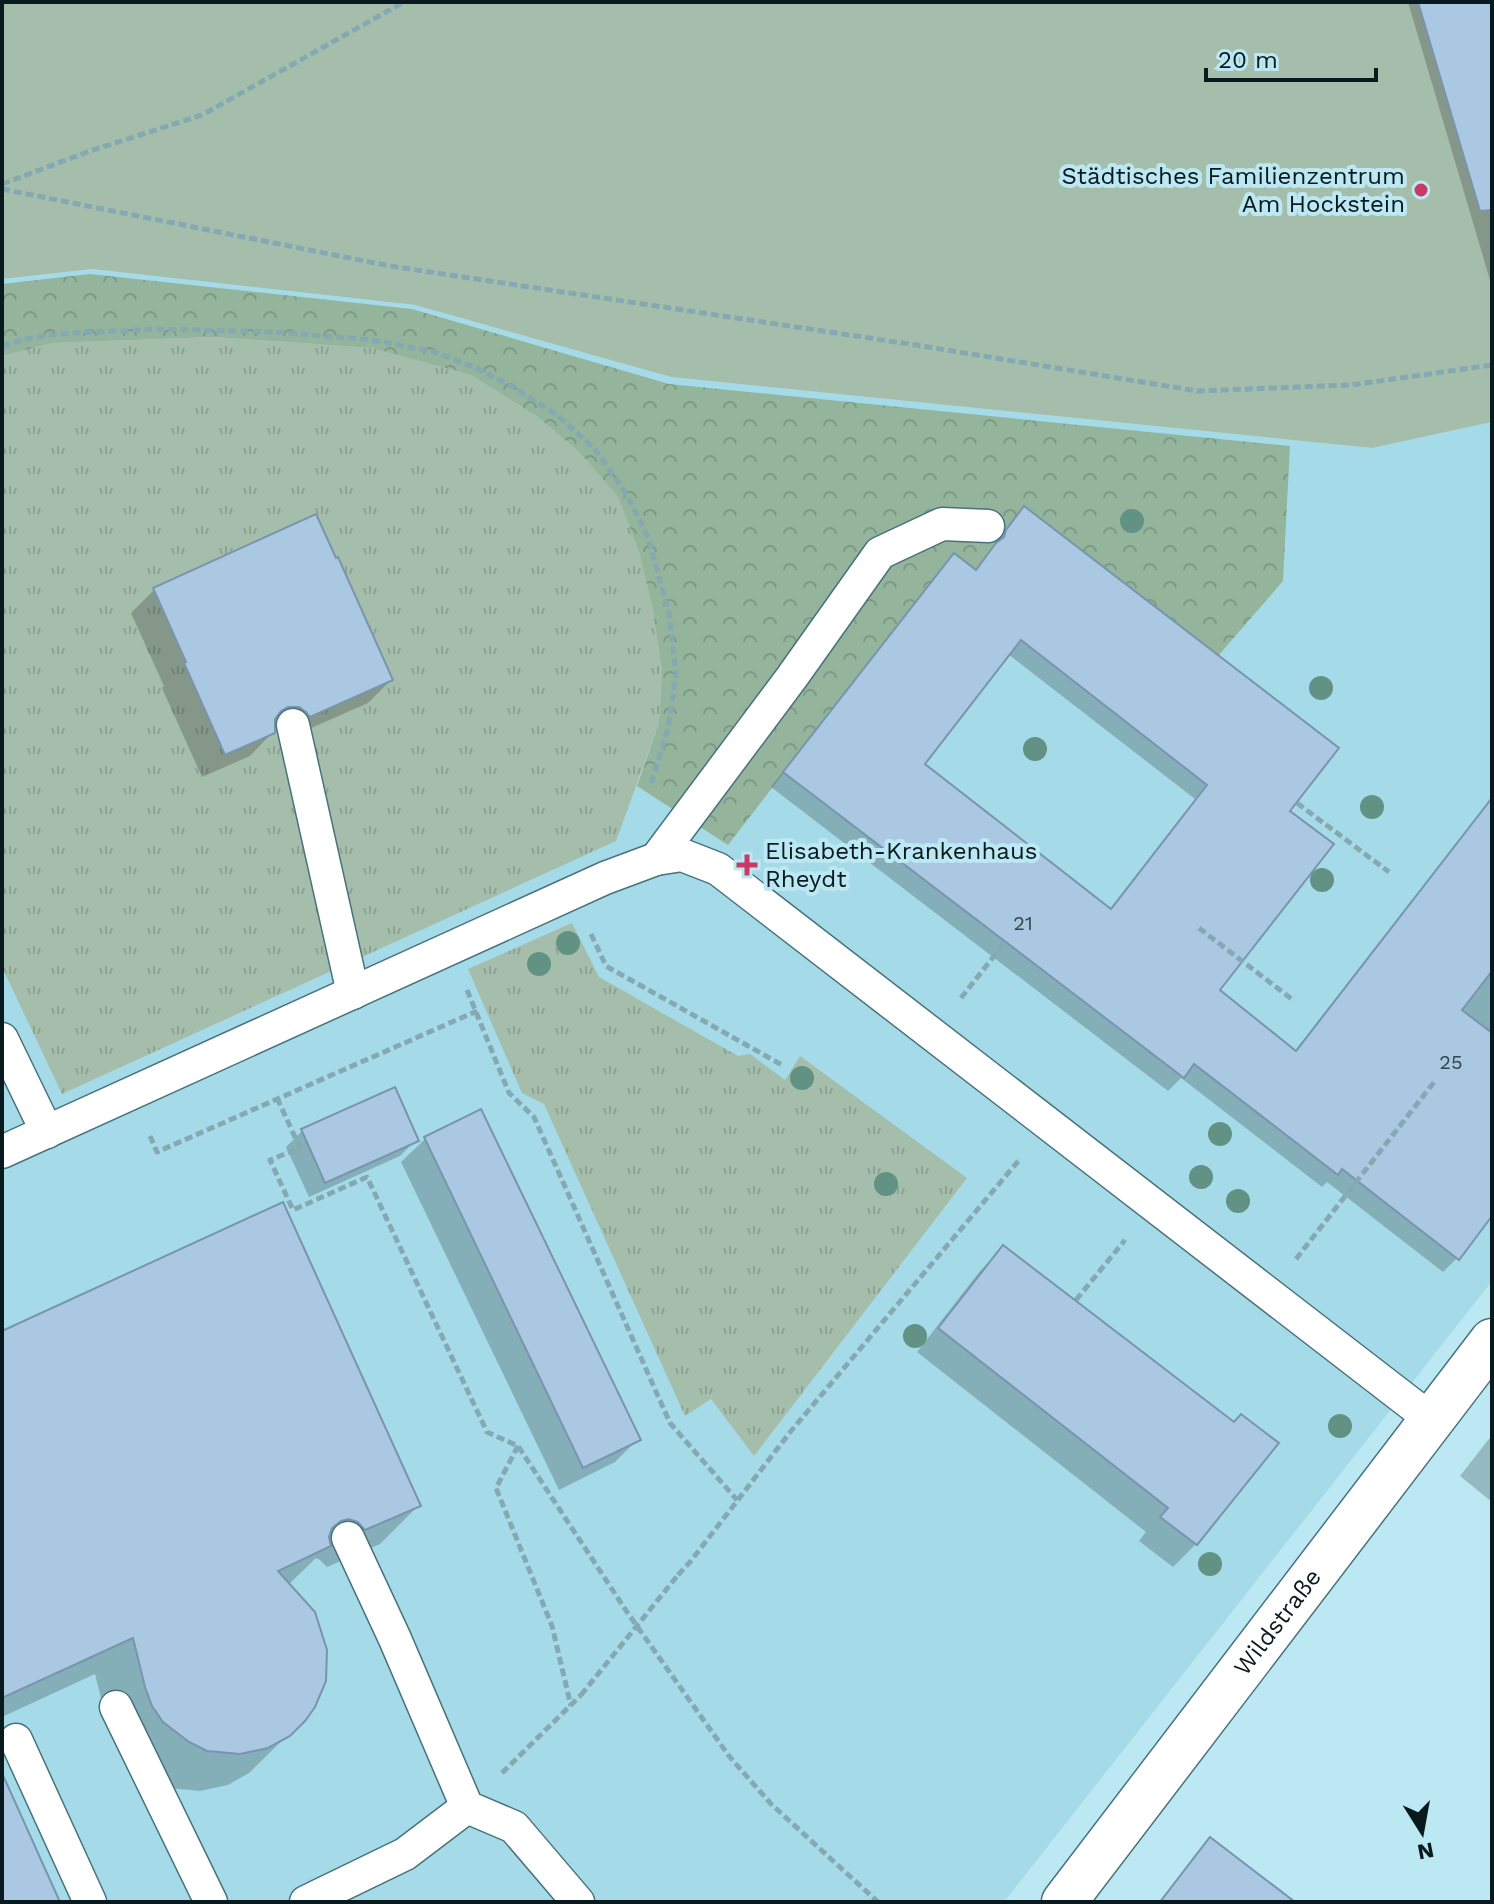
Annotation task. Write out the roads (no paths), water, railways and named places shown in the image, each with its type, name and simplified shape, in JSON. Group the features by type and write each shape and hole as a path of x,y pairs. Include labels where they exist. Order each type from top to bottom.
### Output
{"street":[{"name":"Wildstraße","path":"1064,1902 1492,1341"}],"lane":[{"path":"656,859 880,553 942,524 988,526"},
{"path":"293,725 353,993"},
{"path":"2,1152 605,878 656,859 682,855 718,869 1432,1420"},
{"path":"2,1039 47,1132"},
{"path":"348,1538 467,1807 514,1827 578,1902"},
{"path":"116,1707 211,1902"},
{"path":"16,1740 90,1902"},
{"path":"306,1902 405,1854 467,1807"}],"place":[{"name":"Städtisches Familienzentrum Am Hockstein","path":"1421,190"},
{"name":"Elisabeth-Krankenhaus Rheydt","path":"747,865"}]}
